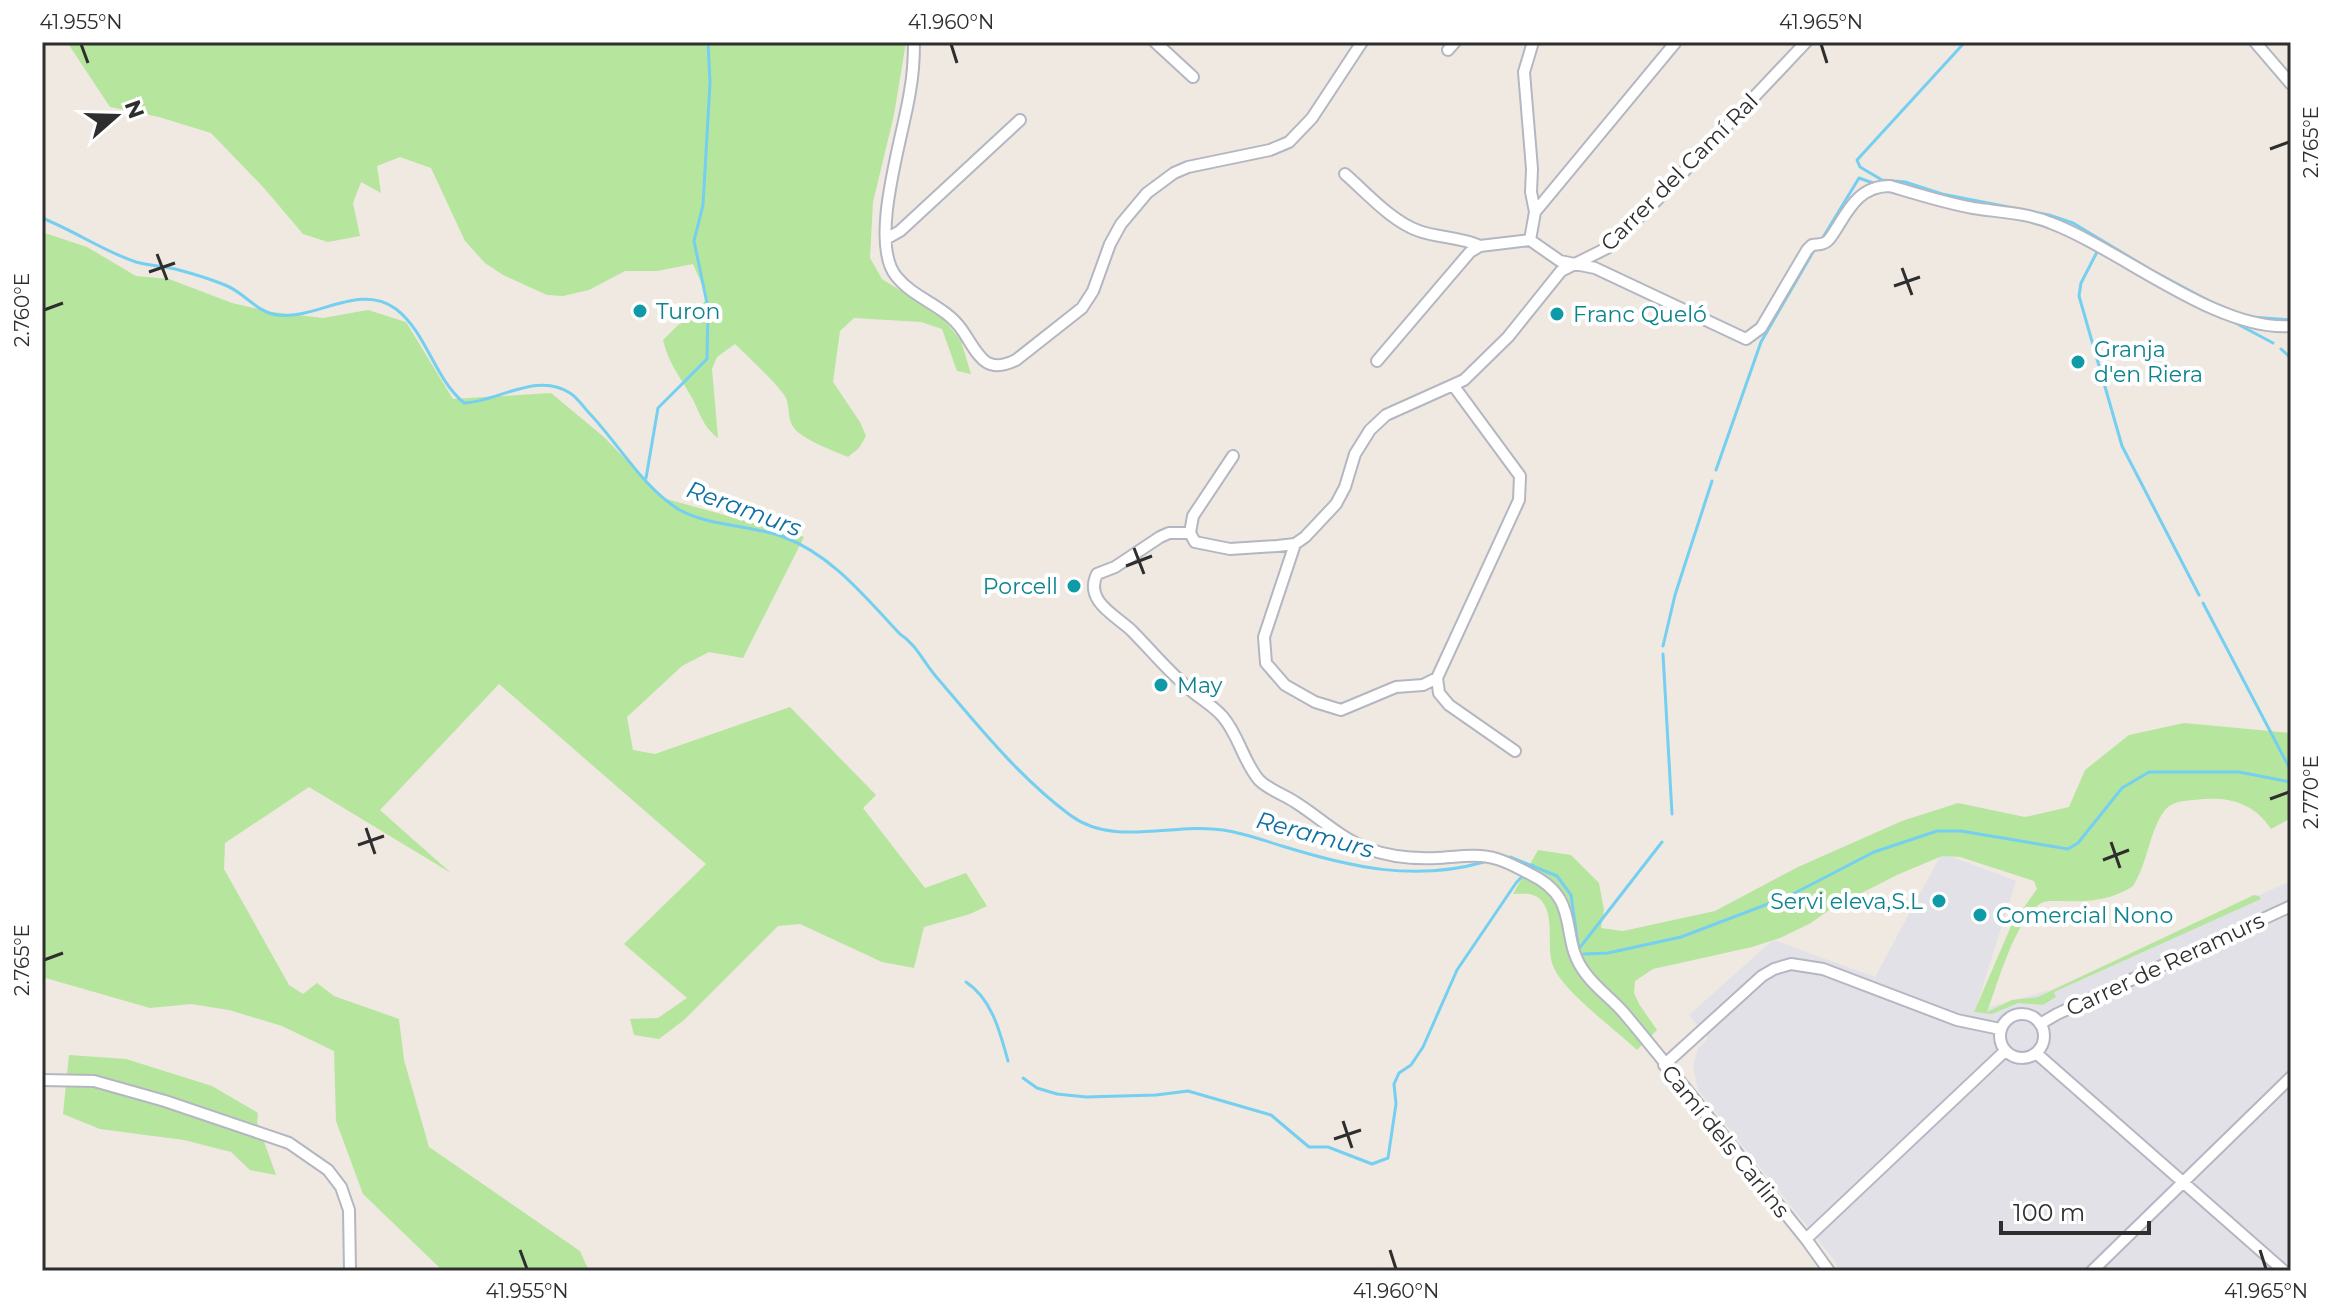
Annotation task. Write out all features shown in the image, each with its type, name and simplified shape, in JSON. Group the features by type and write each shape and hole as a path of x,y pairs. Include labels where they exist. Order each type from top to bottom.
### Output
{"street":[{"path":"914,42 910,90 885,217 886,251 895,276 952,318 980,358 995,366 1006,365 1082,308 1093,291 1110,244 1121,224 1147,193 1174,173 1188,167 1270,150 1289,142 1312,118 1362,42"},
{"path":"1155,42 1193,77"},
{"path":"1530,240 1535,212 1531,192 1524,72 1533,42"},
{"name":"Carrer del Camí Ral","path":"1295,544 1336,504 1355,454 1370,430 1386,415 1464,380 1508,337 1561,271 1595,256 1617,239 1806,42"},
{"path":"2255,42 2291,84"},
{"path":"1535,212 1675,43"},
{"path":"886,239 900,231 1020,120"},
{"path":"1345,174 1417,231 1470,241 1480,246"},
{"path":"1377,361 1470,252 1480,246 1530,240 1560,261 1595,268 1746,339 1761,328 1812,245 1822,245 1828,241 1850,206 1860,196 1880,186 2047,221 2230,316 2263,326 2291,326"},
{"path":"1453,385 1520,476 1519,500 1437,678 1439,693 1449,705 1515,751"},
{"path":"1233,456 1193,516 1190,533 1195,542 1230,549 1295,544 1264,637 1266,663 1285,685 1315,702 1341,710 1396,687 1423,685 1437,678"},
{"name":"Camí dels Carlins","path":"1190,533 1169,533 1115,567 1097,574 1093,582 1099,602 1190,690 1222,715 1260,780 1349,840 1390,855 1498,859 1548,883 1570,922 1570,947 1586,975 1622,1011 1829,1271"},
{"name":"Carrer de Reramurs","path":"2040,1024 2291,906"},
{"path":"1664,1065 1762,976 1791,964 1823,969 1957,1020 2000,1029"},
{"path":"2024,1014 2040,1024 2044,1038 2036,1053 2023,1058 2011,1056 2005,1051 2000,1029 2011,1016 2024,1014"},
{"path":"1806,1239 2005,1051"},
{"path":"2036,1053 2284,1271"},
{"path":"2092,1271 2291,1077"},
{"path":"42,1080 94,1081 165,1101 289,1143 328,1170 341,1187 349,1210 350,1271"}],"shaded area":[{"path":"1942,853 2016,881 1975,1011 2053,989 2291,881 2291,1271 1839,1271 1835,1261 1698,1090 1693,1066 1698,1049 1708,1038 1689,1015 1773,940 1875,977"}],"green space":[{"path":"67,42 906,42 894,115 873,202 870,258 882,279 942,317 961,341 971,374 957,371 942,329 921,322 854,318 840,331 833,382 866,436 859,448 848,457 798,432 789,417 783,393 735,344 717,357 712,369 718,438 708,429 671,363 663,340 678,325 699,313 707,296 693,264 657,271 625,271 589,290 563,296 547,295 503,275 485,263 465,241 431,168 400,157 377,166 381,193 361,182 353,203 360,236 328,242 303,234 211,133 159,117 110,107"},
{"path":"42,232 87,247 136,276 169,279 232,303 323,318 368,310 406,322 453,399 551,393 604,437 663,498 804,537 743,658 709,652 682,666 627,717 633,750 655,754 790,707 876,795 863,808 925,888 966,873 987,906 924,927 914,968 882,962 800,924 778,926 684,1020 659,1039 634,1035 630,1019 658,1018 687,998 624,944 706,864 499,684 380,810 451,873 309,787 225,843 224,869 289,985 303,994 317,983 334,996 399,1019 404,1060 429,1147 580,1251 589,1271 443,1271 363,1194 336,1121 334,1051 282,1026 229,1010 191,1004 150,1008 42,977"},
{"path":"2184,723 2291,733 2291,818 2271,829 2256,812 2237,802 2205,799 2171,805 2160,818 2133,886 2103,899 2049,901 2038,905 2028,915 2010,948 1987,1012 2012,1000 2038,997 2254,895 2261,899 2054,992 2056,997 2043,1005 2018,1003 1992,1014 1974,1012 2012,924 2037,889 2034,881 1960,857 1942,856 1897,875 1780,938 1653,969 1635,981 1634,993 1657,1030 1637,1050 1580,1000 1560,978 1551,960 1549,917 1542,901 1532,895 1513,894 1538,850 1571,855 1599,883 1604,910 1601,928 1623,931 1715,911 1798,867 1902,821 1958,803 2025,817 2069,807 2085,770 2129,735"},
{"path":"69,1055 126,1059 212,1086 258,1113 257,1122 276,1175 250,1170 231,1152 184,1140 100,1129 63,1114"}],"waterway":[{"path":"646,478 658,408 707,359 708,308 694,241 703,205 710,83 708,42"},
{"path":"1965,42 1857,160 1860,167 1882,180 1905,182 1942,194 2049,215 2073,223 2151,270 2240,314"},
{"path":"1822,239 1859,178 1873,183"},
{"name":"Reramurs","path":"42,218 136,262 179,270 225,285 257,306 278,315 293,315 353,300 382,302 407,319 445,381 464,403 531,386 557,387 570,393 642,478 678,509 702,519 784,537 833,566 911,644 1017,768 1052,801 1087,825 1125,832 1223,830 1307,854 1382,869 1432,871 1484,862"},
{"path":"2098,250 2081,283 2079,296 2122,446 2199,595"},
{"path":"1716,470 1761,342 1813,252"},
{"path":"2251,317 2291,320"},
{"path":"2230,320 2273,343"},
{"path":"2281,349 2291,358"},
{"path":"1663,646 1675,595 1712,481"},
{"path":"2203,603 2291,771"},
{"path":"1663,654 1672,814"},
{"name":"Reramurs","path":"1584,954 1608,953 1681,937 1789,896 1874,852 1937,831 1961,831 2068,849 2078,843 2122,788 2149,772 2239,772 2291,782"},
{"path":"1578,950 1662,842"},
{"name":"Reramurs","path":"1510,857 1557,876 1571,895 1578,945"},
{"path":"1023,1078 1037,1088 1086,1097 1188,1091 1271,1115 1309,1147 1328,1147 1372,1164 1388,1158 1396,1104 1394,1084 1399,1073 1411,1065 1423,1047 1457,970 1516,883 1533,865"},
{"path":"966,982 989,1007 1008,1061"}],"place":[{"name":"Turon","path":"640,311"},
{"name":"Franc Queló","path":"1557,314"},
{"name":"Granja d'en Riera","path":"2078,362"},
{"name":"Porcell","path":"1074,586"},
{"name":"May","path":"1161,685"},
{"name":"Servi eleva,S.L","path":"1939,901"},
{"name":"Comercial Nono","path":"1980,915"}]}
